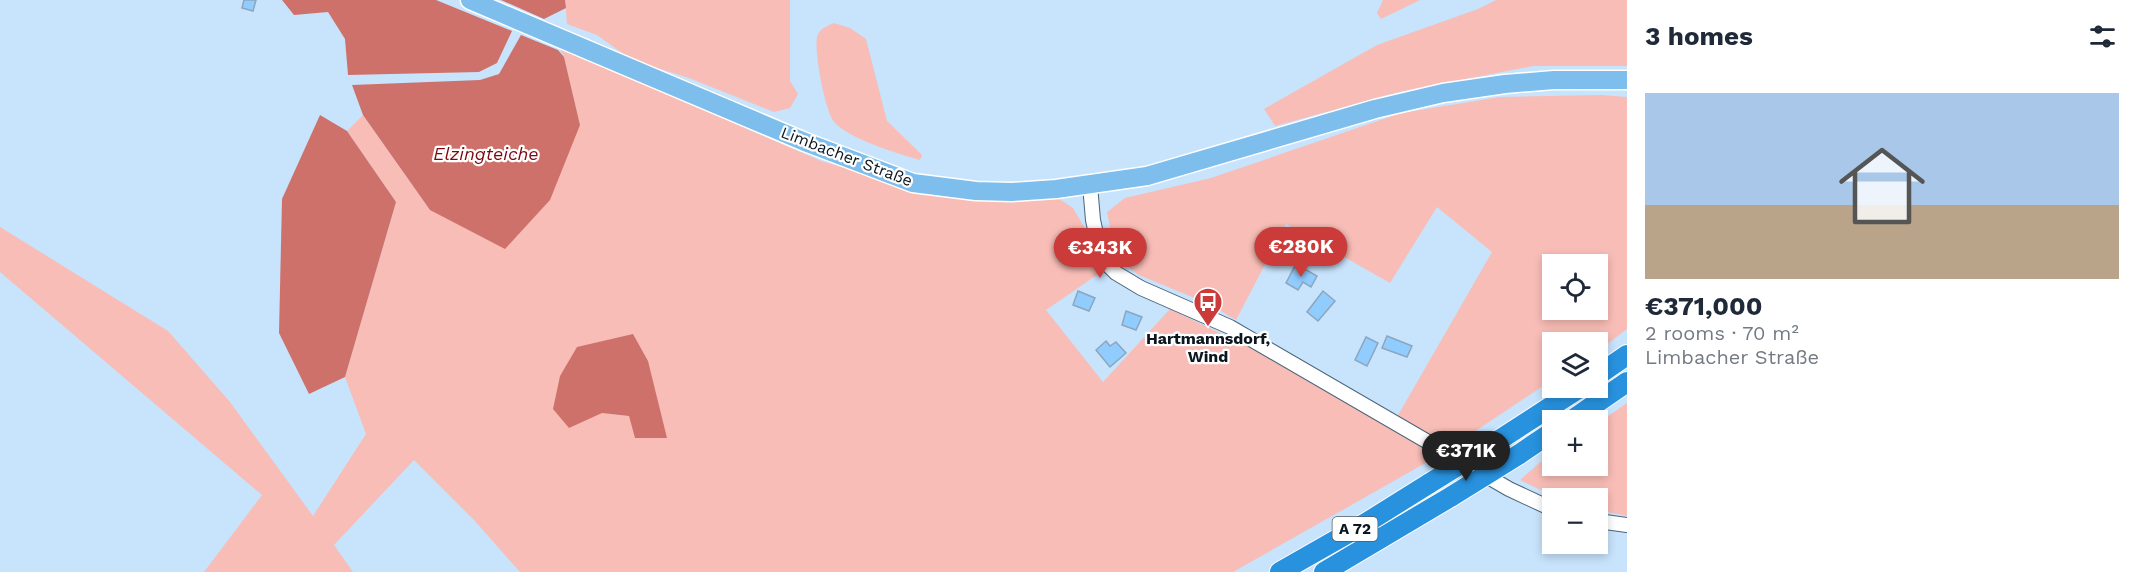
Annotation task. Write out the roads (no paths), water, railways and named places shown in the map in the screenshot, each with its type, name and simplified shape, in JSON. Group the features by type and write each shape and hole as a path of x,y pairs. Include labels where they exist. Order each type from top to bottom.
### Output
{"highway":[{"path":"1608,368 1627,355"},
{"path":"1586,410 1627,382"},
{"name":"A 72","path":"1280,572 1430,483 1564,398"},
{"name":"A 72","path":"1324,572 1452,496 1542,439"}],"main road":[{"name":"Limbacher Straße","path":"470,0 805,142 913,183 976,191 1012,192 1090,185 1170,170 1375,109 1443,93 1554,80 1627,80"}],"street":[{"path":"1090,185 1093,220 1100,252 1116,273 1141,288 1230,327 1509,489 1542,504"},
{"path":"1608,522 1627,525"}],"water":[{"path":"282,0 436,0 512,31 497,63 479,72 348,75 345,39 328,12 294,15"},
{"path":"501,0 565,0 566,8 544,19"},
{"name":"Elzingteiche","path":"521,35 558,50 564,57 580,125 550,200 505,249 430,210 363,115 352,85 480,80 499,74"},
{"path":"320,115 347,131 396,202 345,377 309,394 279,333 282,199"},
{"path":"633,334 648,361 667,438 635,438 629,416 602,413 569,428 553,409 560,376 577,347"}],"place":[{"name":"Hartmannsdorf, Wind","path":"1208,328"}]}
